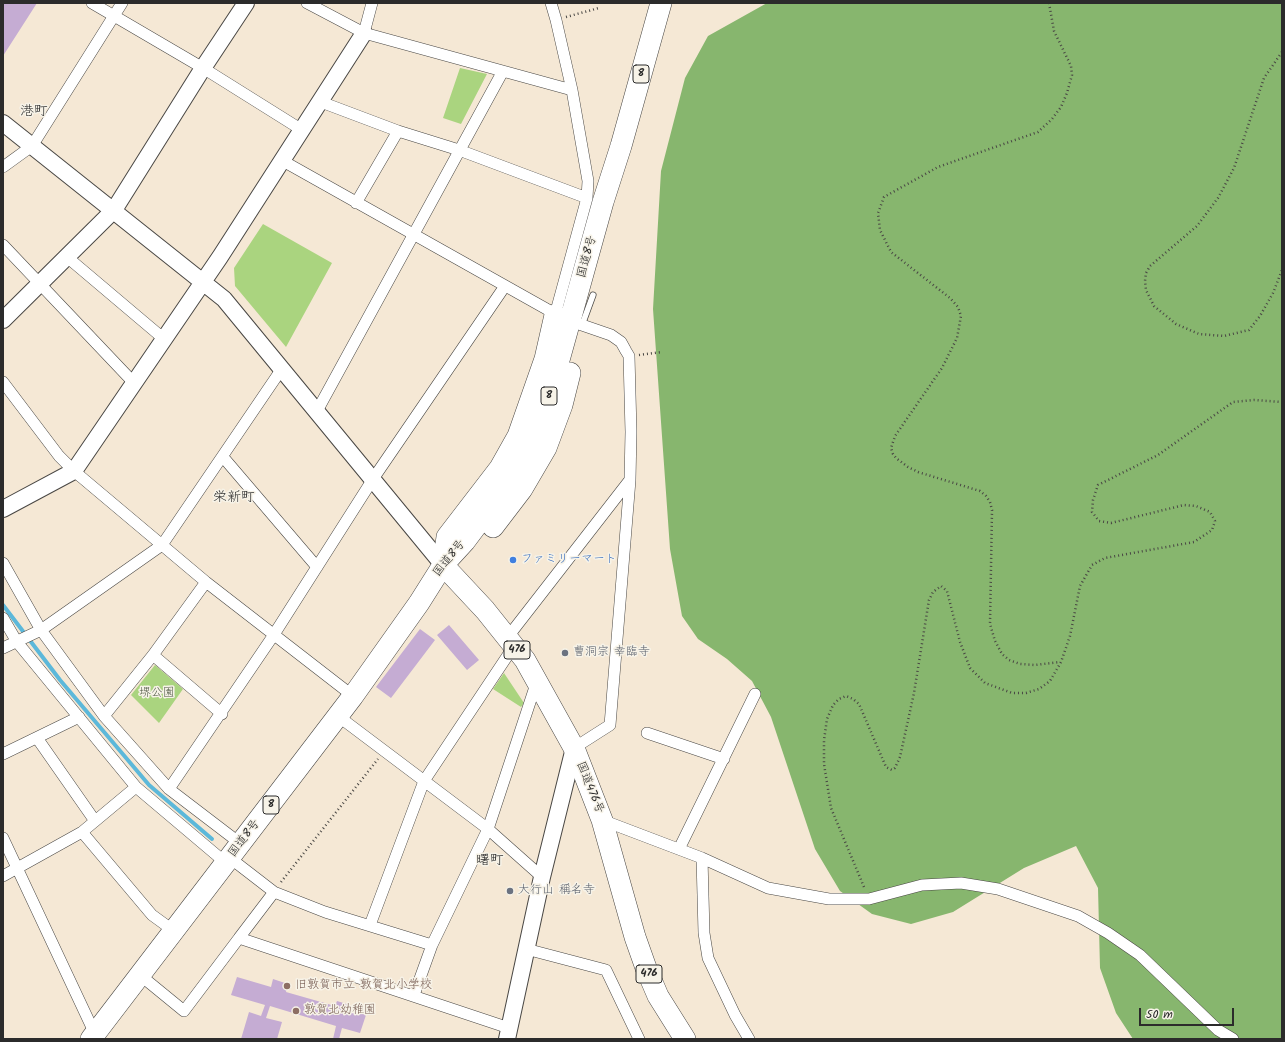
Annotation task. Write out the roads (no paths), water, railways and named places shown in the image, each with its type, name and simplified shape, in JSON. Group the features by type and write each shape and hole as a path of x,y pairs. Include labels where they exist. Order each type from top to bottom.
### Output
{"highway":[{"name":"国道8号","path":"93,1037 353,696 419,603 443,564 465,541 489,509 516,470 533,440 549,396 595,200 621,146 661,3"},
{"path":"559,316 518,436 500,468 447,537 443,564 466,557 479,546 522,489 546,448 562,405 581,324"},
{"name":"国道476号","path":"443,564 485,610 525,660 574,748 602,820 646,968 658,996 685,1039"}],"street":[{"path":"92,3 203,68 302,130"},
{"path":"3,167 32,146 122,3"},
{"path":"3,320 114,210 203,68 246,3"},
{"path":"307,3 364,33 572,90"},
{"path":"3,508 74,471 203,282 321,102 364,33 372,3"},
{"path":"282,161 559,316 595,200 588,181 572,90 551,3"},
{"path":"317,411 503,71"},
{"path":"321,102 398,131 459,150 595,200"},
{"path":"3,123 114,210 178,264 224,299 443,564"},
{"path":"356,203 398,131"},
{"path":"3,245 134,383"},
{"path":"67,257 164,339"},
{"path":"169,790 222,714 373,479 505,286"},
{"path":"239,938 414,995 508,1033 542,877 574,748 610,725 630,480 631,432 629,356 621,342 616,338 581,324"},
{"path":"3,648 41,630 162,545 282,370"},
{"path":"3,382 59,456 74,471 206,582 273,636 353,696"},
{"path":"223,457 317,567"},
{"path":"370,925 424,781 511,642 630,480"},
{"path":"3,563 41,630 104,716 169,790 232,855 274,892 325,912 432,945"},
{"path":"104,716 153,655 206,582"},
{"path":"3,618 18,642 136,787 232,855"},
{"path":"153,655 222,714"},
{"path":"414,995 432,945 488,829 538,681"},
{"path":"679,849 755,694"},
{"path":"338,716 488,829 542,877"},
{"path":"3,754 79,717"},
{"path":"647,733 724,759"},
{"path":"37,738 95,821"},
{"path":"3,876 82,832 136,787"},
{"path":"602,820 702,858 768,888 829,899 869,899 922,885 961,883 998,890 1078,916 1108,933 1140,955 1218,1030 1233,1039"},
{"path":"82,832 152,916 174,931"},
{"path":"3,838 93,1037"},
{"path":"702,858 704,933 708,958 749,1039"},
{"path":"140,976 184,1011 274,892"},
{"path":"526,950 606,970 639,1039"}],"lane":[{"path":"581,324 593,295"}],"waterway":[{"path":"3,605 60,680 149,785 212,839"}],"place":[{"name":"ファミリーマート","path":"513,560"},
{"name":"曹洞宗 幸臨寺","path":"565,653"},
{"name":"大行山 稱名寺","path":"510,891"},
{"name":"旧敦賀市立 敦賀北小学校","path":"287,986"},
{"name":"敦賀北幼稚園","path":"296,1011"}],"district":[{"name":"港町","path":"34,113"},
{"name":"栄新町","path":"234,499"},
{"name":"曙町","path":"490,862"}],"park label":[{"name":"堺公園","path":"157,694"}]}
